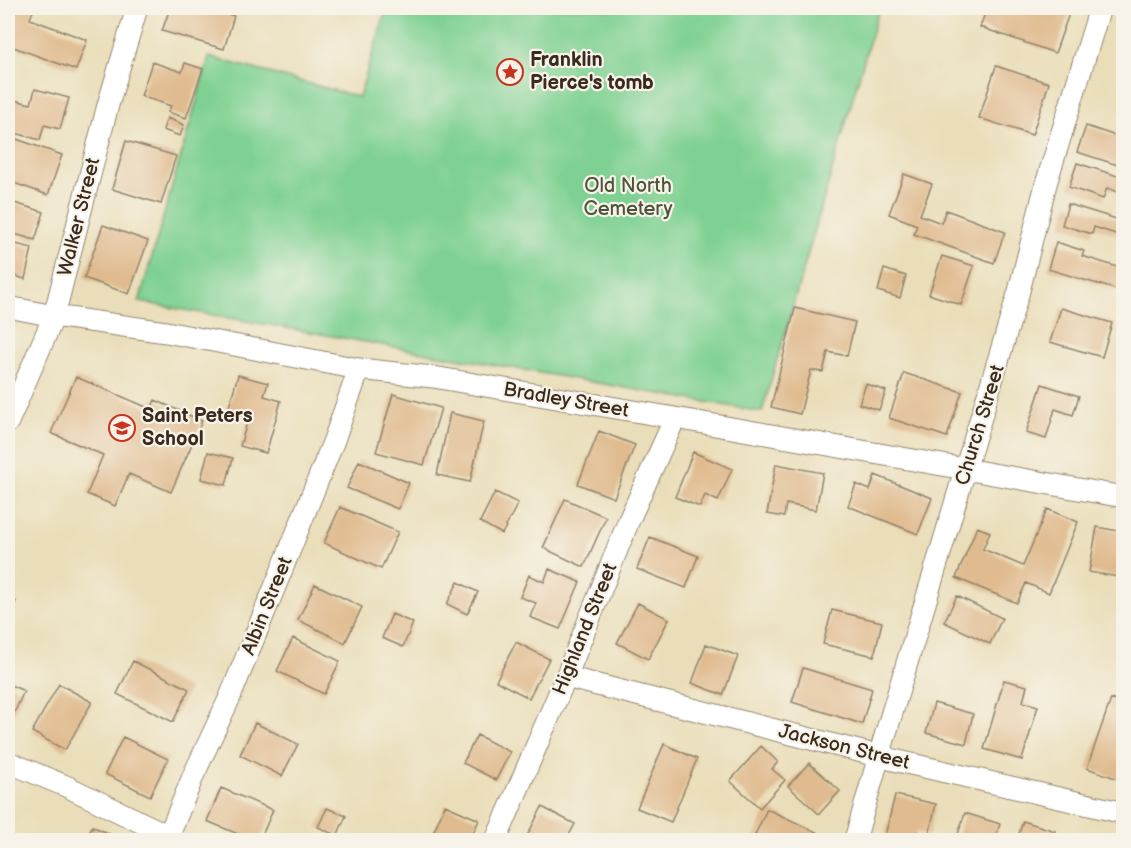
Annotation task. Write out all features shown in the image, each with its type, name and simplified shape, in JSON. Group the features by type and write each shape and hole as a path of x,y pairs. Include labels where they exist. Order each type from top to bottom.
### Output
{"street":[{"name":"Walker Street","path":"8,422 54,316 108,105 137,8"},
{"name":"Church Street","path":"855,840 1019,291 1046,184 1100,8"},
{"name":"Bradley Street","path":"8,307 166,332 359,369 444,379 675,418 1124,497"},
{"name":"Albin Street","path":"168,838 194,774 230,697 296,535 334,440 359,369"},
{"name":"Highland Street","path":"496,840 566,677 629,520 675,418"},
{"name":"Jackson Street","path":"566,677 879,756 1124,813"},
{"path":"8,762 68,787 168,838"}],"green space":[{"name":"Old North Cemetery","path":"387,8 599,8 610,10 611,8 879,8 762,412 139,302 209,57 359,97"}],"building":[{"path":"8,8 34,8 30,19 87,40 76,70 8,45"},
{"path":"170,8 206,8 234,16 224,49 162,31"},
{"path":"987,8 1071,8 1055,53 980,27"},
{"path":"152,62 182,72 185,63 203,69 186,118 168,112 171,106 141,96"},
{"path":"996,66 1049,83 1032,135 979,118"},
{"path":"35,89 69,98 60,129 44,125 40,140 8,131 14,100 31,104"},
{"path":"167,118 184,125 180,136 163,130"},
{"path":"1086,126 1119,137 1117,145 1124,147 1124,167 1077,152"},
{"path":"8,136 62,155 48,195 8,181"},
{"path":"126,141 176,156 161,204 112,189"},
{"path":"1077,163 1124,178 1124,194 1107,188 1103,199 1069,187"},
{"path":"904,174 932,184 920,215 941,223 946,210 1005,232 994,263 914,234 917,225 889,214"},
{"path":"8,201 44,212 35,240 8,232"},
{"path":"1068,204 1123,221 1119,235 1094,227 1092,234 1062,225"},
{"path":"103,225 148,241 129,294 84,278"},
{"path":"8,242 32,248 25,279 8,274"},
{"path":"1056,242 1084,251 1082,256 1124,269 1124,292 1048,269"},
{"path":"942,256 974,266 961,305 929,294"},
{"path":"884,269 906,276 900,298 878,291"},
{"path":"795,308 855,322 847,356 828,352 823,372 811,370 800,414 771,407"},
{"path":"1061,308 1112,323 1102,357 1050,342"},
{"path":"904,373 962,392 947,437 889,418"},
{"path":"238,375 268,383 264,396 281,401 266,453 240,446 249,416 228,410"},
{"path":"76,377 151,409 155,400 202,421 171,492 129,474 115,506 87,494 103,455 51,433"},
{"path":"866,384 886,391 879,410 859,404"},
{"path":"1042,384 1079,396 1073,415 1055,409 1046,439 1026,433"},
{"path":"393,394 441,408 424,465 376,452"},
{"path":"450,413 484,421 470,482 437,475"},
{"path":"599,431 635,445 614,498 578,484"},
{"path":"208,452 233,458 226,485 201,479"},
{"path":"693,452 732,469 718,501 705,495 700,507 675,497"},
{"path":"359,461 409,483 398,509 347,488"},
{"path":"776,464 823,473 816,510 786,504 784,517 767,514"},
{"path":"875,475 932,498 918,534 848,506 856,484 870,490"},
{"path":"495,492 518,503 502,534 480,522"},
{"path":"565,499 606,517 584,567 543,548"},
{"path":"340,507 398,532 381,569 324,543"},
{"path":"1047,509 1078,522 1049,593 1026,583 1017,603 956,578 977,527 990,532 983,549 1023,566"},
{"path":"1097,527 1124,532 1124,547 1118,577 1089,572"},
{"path":"650,537 698,556 686,588 637,569"},
{"path":"549,569 580,582 560,629 530,617 536,603 520,597 529,575 544,582"},
{"path":"458,582 478,592 467,614 447,604"},
{"path":"315,584 362,607 345,643 298,620"},
{"path":"957,596 1002,618 990,644 944,622"},
{"path":"8,597 16,601 8,620"},
{"path":"638,603 669,619 648,659 617,643"},
{"path":"832,610 882,622 874,656 823,644"},
{"path":"392,614 413,623 403,647 382,638"},
{"path":"293,638 340,661 324,694 277,671"},
{"path":"516,642 549,659 529,698 496,681"},
{"path":"706,644 738,656 723,695 692,683"},
{"path":"133,661 189,689 173,722 117,694"},
{"path":"803,668 872,689 862,724 792,702"},
{"path":"1004,680 1027,686 1023,702 1038,706 1022,760 984,749"},
{"path":"8,684 24,691 8,727"},
{"path":"59,684 92,702 65,750 32,732"},
{"path":"1111,699 1124,704 1124,781 1087,768"},
{"path":"934,703 973,714 966,744 926,733"},
{"path":"255,723 298,744 282,776 240,755"},
{"path":"477,735 510,752 496,780 463,763"},
{"path":"123,737 168,759 150,796 105,774"},
{"path":"664,744 697,759 671,822 637,808"},
{"path":"761,746 778,762 772,769 785,780 760,808 730,781"},
{"path":"809,763 840,791 819,814 788,786"},
{"path":"221,788 273,810 260,840 252,840 207,821"},
{"path":"895,795 936,804 929,835 916,832 914,840 884,840"},
{"path":"445,805 479,820 470,840 431,838"},
{"path":"542,807 575,824 568,837 574,840 525,840"},
{"path":"327,808 346,816 337,836 318,827"},
{"path":"767,809 827,837 825,840 753,839"},
{"path":"965,813 1000,824 995,840 956,840"},
{"path":"1023,821 1055,831 1052,840 1017,840"},
{"path":"92,826 123,840 86,840"}],"place":[{"name":"Franklin Pierce's tomb","path":"510,72"},
{"name":"Saint Peters School","path":"122,428"}]}
